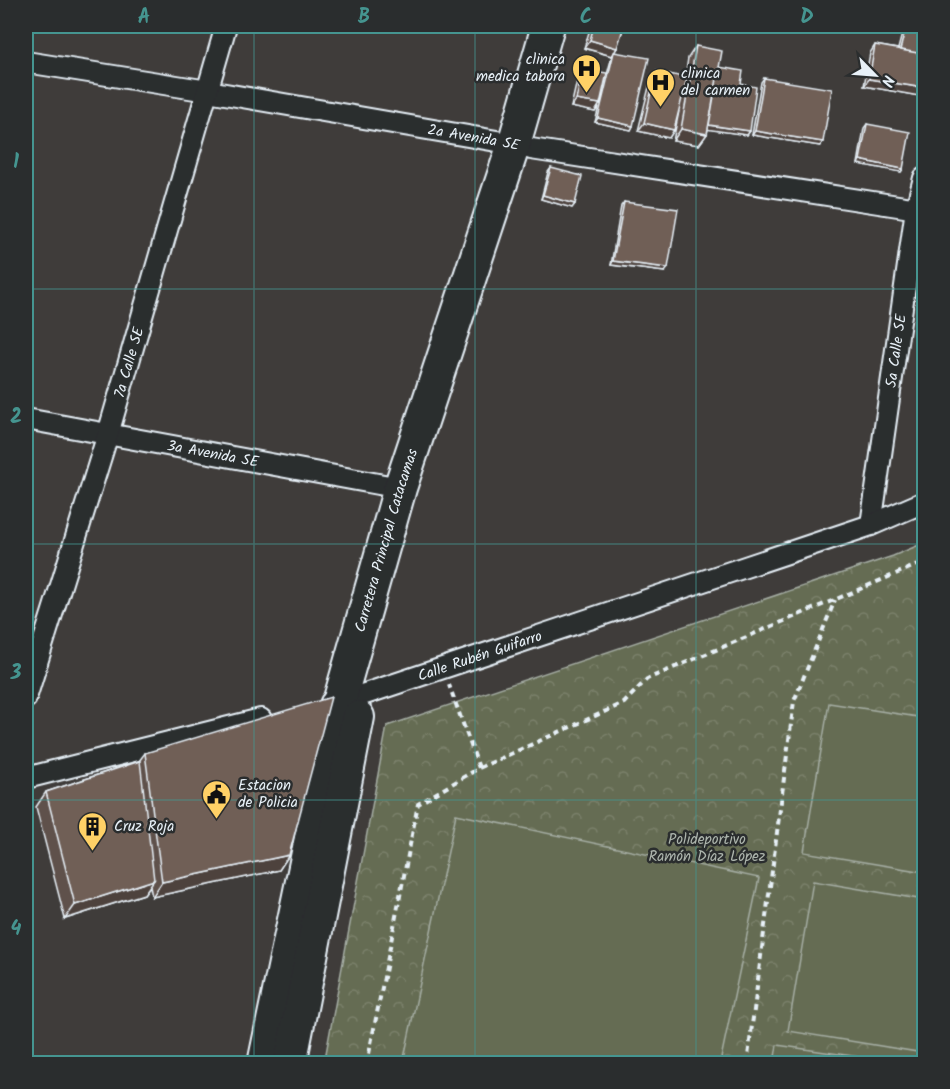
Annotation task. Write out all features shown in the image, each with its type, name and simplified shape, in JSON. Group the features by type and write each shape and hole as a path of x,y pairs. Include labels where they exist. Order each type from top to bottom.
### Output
{"main road":[{"name":"Carretera Principal Catacamas","path":"290,1064 340,700 416,494 522,146 548,26"},
{"name":"Carretera Principal Catacamas","path":"264,1064 340,700 400,488 522,146 568,26"}],"street":[{"name":"7a Calle SE","path":"26,698 108,434 226,26"},
{"name":"2a Avenida SE","path":"26,62 522,146 920,209"},
{"name":"5a Calle SE","path":"872,525 924,178"},
{"name":"3a Avenida SE","path":"26,418 400,488"},
{"name":"Calle Rubén Guifarro","path":"340,700 872,525 924,502"},
{"path":"26,778 283,714"}],"path":[{"path":"367,1064 418,804 478,768 624,703 647,679 924,562"},
{"path":"747,1064 794,700 835,600"},
{"path":"443,667 478,768"}],"green space":[{"name":"Polideportivo Ramón Díaz López","path":"924,543 924,1063 324,1064 387,726 893,556"},
{"path":"829,703 924,718 924,872 804,852"},
{"path":"456,814 759,878 720,1063 430,1064 404,1058"},
{"path":"813,881 924,900 924,1053 788,1031"},
{"path":"777,1045 866,1058 866,1063 774,1063"}],"building":[{"path":"594,26 624,26 617,48 590,40"},
{"path":"906,26 924,26 924,54 900,50"},
{"path":"875,45 924,54 924,88 869,79"},
{"path":"696,46 722,51 707,134 681,129"},
{"path":"614,52 649,58 633,126 598,118"},
{"path":"719,67 743,71 741,84 756,87 750,131 709,125"},
{"name":"clinica medica tabora","path":"583,69 607,73 600,104 576,100"},
{"name":"clinica del carmen","path":"656,71 687,78 674,130 644,123"},
{"path":"764,78 832,89 823,142 755,131"},
{"path":"867,124 910,132 903,169 860,160"},
{"path":"551,168 582,176 575,204 543,195"},
{"path":"624,202 678,209 668,268 613,261"},
{"name":"Estacion de Policia","path":"331,697 289,855 162,882 145,753"},
{"name":"Cruz Roja","path":"140,761 154,880 75,905 46,792"}],"place":[{"name":"clinica medica tabora","path":"586,94"},
{"name":"clinica del carmen","path":"660,108"},
{"name":"Estacion de Policia","path":"217,820"},
{"name":"Cruz Roja","path":"93,852"}]}
